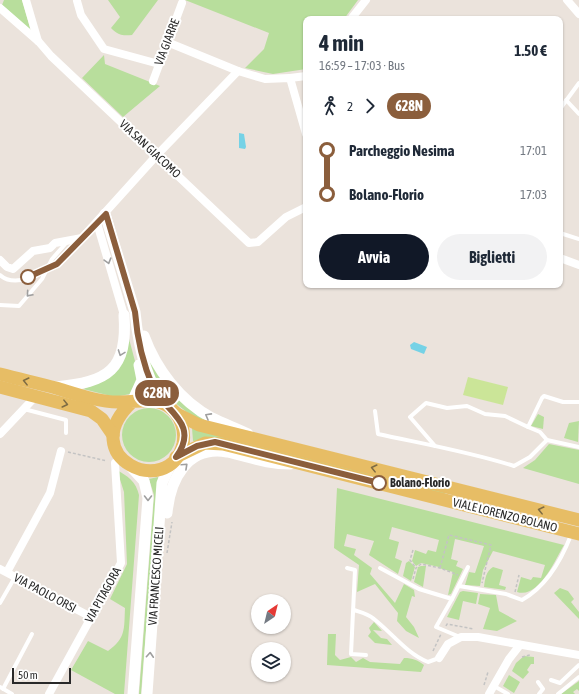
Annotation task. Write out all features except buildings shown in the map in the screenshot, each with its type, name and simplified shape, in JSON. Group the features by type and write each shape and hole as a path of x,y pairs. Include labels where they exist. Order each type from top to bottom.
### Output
{"main road":[{"path":"106,214 135,312 151,353 164,374 178,391 203,413 256,438"},
{"path":"0,387 91,411 102,418 113,435 117,453 130,466 138,470 152,471 166,466 175,459 182,445 184,436 183,426 177,414 167,405 153,388 136,328 135,312"},
{"path":"53,387 91,382 111,369 120,358 123,350 125,332 124,315"},
{"path":"113,435 117,418 132,402 142,380 129,326 124,315"},
{"path":"0,374 113,402 154,400 167,405"},
{"name":"VIALE LORENZO BOLANO","path":"177,414 199,425 256,438 579,520"},
{"name":"VIALE LORENZO BOLANO","path":"175,459 197,446 215,442 576,533"},
{"path":"156,568 165,546 170,492 177,475 187,463 202,455 217,452 226,452 273,464 301,463"},
{"name":"VIA FRANCESCO MICELI","path":"147,694 162,482 167,470 175,459"},
{"name":"VIA FRANCESCO MICELI","path":"130,466 144,480 147,487 148,498 133,694"}],"street":[{"path":"26,0 39,42"},
{"path":"353,16 366,0"},
{"path":"567,0 579,14"},
{"path":"77,1 81,15 104,49 159,64"},
{"name":"VIA GIARRE","path":"153,81 182,3"},
{"name":"VIA SAN GIACOMO","path":"0,8 39,42 249,243 258,242 286,217 303,208"},
{"path":"167,42 238,71 265,79 303,76"},
{"path":"0,260 7,267 13,269 33,251 50,248 55,243 82,238 97,224 112,204 157,155 238,71"},
{"path":"290,78 303,124"},
{"path":"97,224 124,315"},
{"path":"563,259 579,265"},
{"path":"0,434 36,396"},
{"path":"3,570 50,493 61,451"},
{"name":"VIA PITAGORA","path":"49,694 121,563 115,463"},
{"name":"VIA PAOLO ORSI","path":"3,570 91,617"},
{"path":"439,658 448,644 461,637 478,637 579,655"},
{"path":"486,692 494,685 520,645"}],"lane":[{"path":"563,104 579,83"},
{"path":"566,100 579,114"},
{"path":"563,234 579,240"},
{"path":"0,275 8,280 19,280 48,270 57,264 82,238"},
{"path":"0,305 19,306 42,279 48,270 52,259 68,241"},
{"path":"528,427 544,396 564,402 579,402"},
{"path":"436,447 410,417 426,403 446,408 467,406 485,414 505,416 540,432 547,440 579,447"},
{"path":"24,408 66,420 66,433"},
{"path":"375,411 378,434 466,452 514,466 530,457 547,440"},
{"path":"459,586 514,596 522,600 536,593 553,573 576,533"},
{"path":"461,637 436,628 468,567"},
{"path":"346,568 354,570 354,610 351,654 366,655"},
{"path":"380,568 411,585 452,599"},
{"path":"0,603 15,576"},
{"path":"354,610 373,618 392,637 422,659 428,662 439,658"},
{"path":"12,694 1,688 32,634"},
{"path":"551,680 560,683 579,665"},
{"path":"558,694 579,678"},
{"path":"538,682 543,689 539,694"},
{"path":"494,685 508,694"}],"path":[{"path":"61,451 115,463"},
{"path":"165,558 169,546 172,517"},
{"path":"440,568 449,534 491,545 481,589"},
{"path":"413,550 410,560 416,568"},
{"path":"411,585 416,568 421,564 455,573 462,579"},
{"path":"514,596 519,575"},
{"path":"519,658 534,655"},
{"path":"486,692 488,672"}],"green space":[{"path":"4,0 22,0 31,31 2,5"},
{"path":"108,0 158,0 132,35 125,35 118,34 111,28 120,17"},
{"path":"185,0 358,0 346,16 303,16 303,69 273,74 245,68 264,49 269,33"},
{"path":"104,55 105,64 160,86 123,117 82,78"},
{"path":"128,335 139,376 130,394 115,397 83,389 99,383"},
{"path":"146,355 207,421 193,417 160,391"},
{"path":"468,377 508,387 503,405 463,395"},
{"path":"149,408 159,410 168,416 174,425 176,435 174,445 168,454 159,460 149,462 139,460 130,454 124,445 122,435 124,425 130,416 139,410"},
{"path":"538,414 544,417 543,429 531,426"},
{"path":"579,421 578,442 564,438 569,423"},
{"path":"192,428 446,492 445,494 193,441"},
{"path":"549,444 579,450 579,484 523,468 535,460"},
{"path":"117,470 128,477 136,486 139,495 124,694 115,694 71,670 88,641 108,651 118,642 123,632 125,608 110,599 127,564 124,492"},
{"path":"158,477 141,694 139,694 154,495 149,479"},
{"path":"337,488 564,545 545,577 532,590 525,593 517,592 521,577 531,580 533,577 541,578 545,565 493,551 483,570 480,586 465,585 469,572 475,573 484,546 455,539 451,559 458,561 456,566 463,569 451,594 448,595 453,572 421,563 416,566 412,561 415,550 426,554 428,550 436,552 439,540 392,527 389,539 399,542 395,558 402,561 398,574 369,555 374,541 347,534 344,546 356,549 354,555 372,568 370,574 395,603 404,584 414,590 415,597 412,596 406,617 414,627 419,638 406,631 397,621 398,613 375,584 357,592 359,565 334,548"},
{"path":"409,561 415,567 411,581 403,576 406,563"},
{"path":"426,566 423,587 414,582 418,567"},
{"path":"493,567 503,570 499,585 506,587 505,590 484,587 487,573"},
{"path":"560,588 568,591 574,599 571,602 579,612 579,619 554,593"},
{"path":"460,592 478,593 476,604 463,601 459,620 447,617"},
{"path":"480,594 496,595 499,611 517,621 497,631 483,629 490,608 478,604"},
{"path":"374,622 382,631 373,630 381,638 387,639 392,645 375,643 368,636 371,632 369,628"},
{"path":"328,634 336,634 335,655 340,660 351,657 356,662 363,658 370,662 400,664 404,658 407,658 424,665 421,672 327,665"},
{"path":"524,656 534,657 534,664 531,664 527,670 529,672 523,679 512,671 516,663"},
{"path":"509,675 520,682 514,693 503,686"},
{"path":"579,681 579,691 577,689 573,692 575,694 561,694"}],"water":[{"path":"239,133 244,134 245,149 239,148"},
{"path":"414,342 427,347 424,354 411,349 410,345"}],"bus line":[{"name":"628N","path":"28,277 48,270 57,264 106,214 135,312 136,328 153,388 163,401 177,414 183,426 184,436 182,445 179,454 176,457 189,449 205,443 215,442 379,483"}],"place":[{"name":"Bolano-Florio","path":"379,483"}]}
